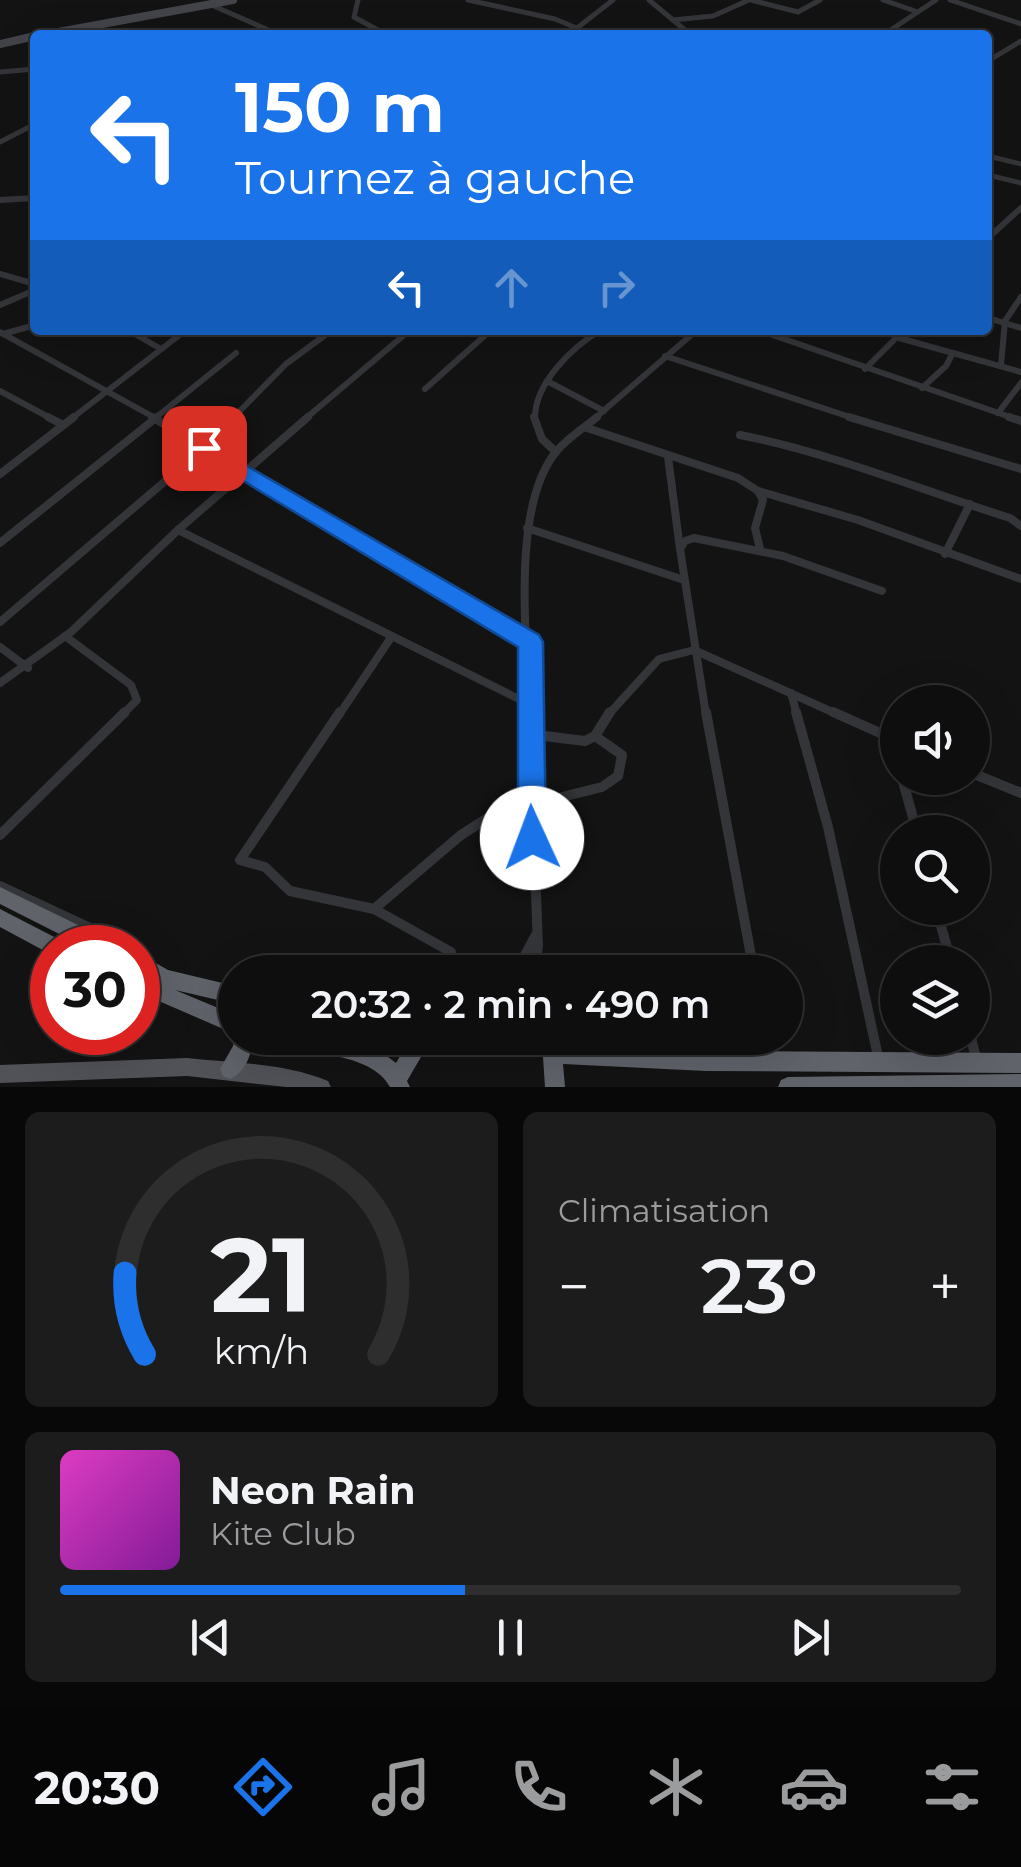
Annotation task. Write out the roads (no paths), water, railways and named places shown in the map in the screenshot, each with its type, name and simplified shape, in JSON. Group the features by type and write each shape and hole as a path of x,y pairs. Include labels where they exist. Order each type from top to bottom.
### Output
{"highway":[{"path":"0,895 61,925"},
{"path":"2,922 30,935"},
{"path":"160,975 218,991"},
{"path":"160,993 218,1018"},
{"path":"230,1069 240,1055"},
{"path":"363,1055 400,1085 412,1055"},
{"path":"548,1055 556,1087"},
{"path":"673,1055 772,1062 1021,1063"},
{"path":"788,1087 1017,1085"}],"main road":[{"path":"69,30 233,0"},
{"path":"0,44 30,37"},
{"path":"0,1074 153,1067 230,1069 322,1087"}],"street":[{"path":"358,0 354,17 378,30"},
{"path":"468,0 585,30"},
{"path":"574,30 613,0"},
{"path":"650,0 685,30"},
{"path":"674,20 713,16 750,0 798,12 820,0"},
{"path":"883,0 918,12"},
{"path":"891,30 936,0"},
{"path":"953,0 1021,24"},
{"path":"209,4 266,30"},
{"path":"992,58 1021,42"},
{"path":"0,72 30,69"},
{"path":"0,139 30,126"},
{"path":"992,157 1021,164"},
{"path":"992,176 1021,183"},
{"path":"0,200 30,198"},
{"path":"992,234 1021,208"},
{"path":"0,274 30,285"},
{"path":"0,305 30,290"},
{"path":"1001,365 1004,323 1021,296"},
{"path":"992,319 1021,328"},
{"path":"2,333 30,326"},
{"path":"2,333 106,390 530,642"},
{"path":"136,335 161,350"},
{"path":"0,474 180,335"},
{"path":"0,622 204,448 286,364 324,335"},
{"path":"0,683 28,668 243,471 404,335"},
{"path":"426,389 485,335"},
{"path":"556,452 542,439 533,415 547,381 570,352 593,335"},
{"path":"535,955 527,528 540,478 556,452 690,335"},
{"path":"772,335 1021,420"},
{"path":"866,369 900,335"},
{"path":"904,335 1021,372"},
{"path":"922,388 946,366 953,353"},
{"path":"0,543 236,354"},
{"path":"665,356 922,441 1021,469"},
{"path":"547,381 604,410"},
{"path":"998,413 1021,383"},
{"path":"0,391 62,426"},
{"path":"587,428 738,478 758,491 892,531 945,554 1021,579"},
{"path":"740,434 807,448 846,466 1019,522"},
{"path":"668,457 694,650 751,955"},
{"path":"758,491 763,500 755,528 760,549"},
{"path":"945,554 970,504"},
{"path":"527,528 684,580"},
{"path":"178,530 529,704"},
{"path":"680,548 694,538 760,549 882,592"},
{"path":"0,836 137,700 131,685 65,636"},
{"path":"392,636 240,860 265,867 290,891 374,909 451,952"},
{"path":"0,647 28,668"},
{"path":"528,734 585,741 595,736 608,714 659,659 694,650 880,733"},
{"path":"790,692 828,827 879,1061"},
{"path":"530,805 564,794 600,791 614,780 623,765 622,755 595,736"},
{"path":"990,780 1021,793"},
{"path":"374,909 461,835 530,790"},
{"path":"0,886 84,925"},
{"path":"525,955 536,936"},
{"path":"160,973 165,978"},
{"path":"771,1055 772,1062"},
{"path":"975,1055 977,1063"}]}
